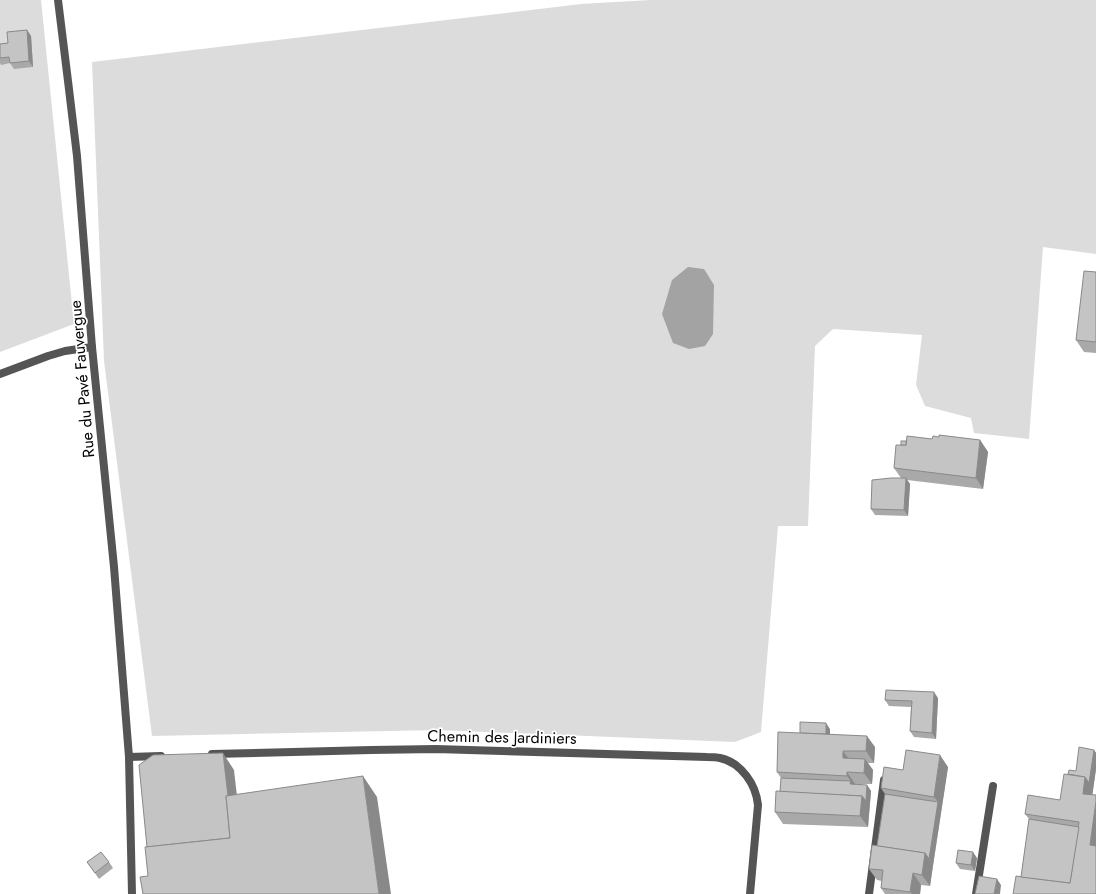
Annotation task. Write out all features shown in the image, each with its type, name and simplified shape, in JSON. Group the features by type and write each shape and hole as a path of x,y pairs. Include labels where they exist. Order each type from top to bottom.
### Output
{"street":[{"name":"Rue du Pavé Fauvergue","path":"58,0 77,156 92,347 114,567 129,757 132,894"},
{"path":"0,374 65,351 92,347"},
{"name":"Chemin des Jardiniers","path":"207,754 436,750 721,758 731,762 749,779 757,796 758,805 750,894"},
{"path":"129,757 168,756"},
{"path":"869,894 884,779"},
{"path":"976,894 993,786"}],"shaded area":[{"path":"0,0 41,0 74,324 0,352"},
{"path":"650,0 1096,0 1096,254 1043,247 1029,439 974,433 971,418 925,406 916,385 922,335 833,329 815,346 808,526 778,526 761,732 735,742 437,730 152,736 104,361 92,62 581,4"},
{"path":"688,267 704,269 714,285 713,334 705,346 689,349 673,343 662,314 672,280"}],"building":[{"path":"27,30 29,61 10,63 9,57 0,58 0,44 8,43 7,32"},
{"path":"1084,271 1096,272 1096,342 1076,340"},
{"path":"939,435 980,440 976,478 894,468 896,445 906,445 907,436 932,439 933,436 939,437"},
{"path":"901,441 906,441 906,445 901,445"},
{"path":"906,478 904,510 871,509 872,480"},
{"path":"886,690 934,692 932,733 910,731 912,701 885,700"},
{"path":"800,722 826,723 826,734 800,733"},
{"path":"778,732 867,736 866,751 843,751 843,758 865,759 864,773 847,772 847,776 777,772"},
{"path":"1079,747 1094,750 1089,783 1085,777 1068,774 1069,770 1076,771"},
{"path":"906,750 940,755 934,797 881,788 884,767 903,770"},
{"path":"223,753 228,796 226,796 230,838 147,847 139,765 153,755"},
{"path":"1064,774 1085,777 1083,794 1096,795 1090,845 1096,846 1096,894 1013,894 1016,876 1070,883 1079,822 1025,814 1028,795 1060,800"},
{"path":"363,776 379,894 143,894 140,877 148,876 145,847 230,838 226,796"},
{"path":"781,778 851,781 850,784 867,785 866,801 862,796 780,792"},
{"path":"776,791 862,796 860,816 775,812"},
{"path":"885,794 938,802 929,859 925,853 877,846"},
{"path":"1029,819 1079,827 1070,883 1021,877"},
{"path":"872,845 925,853 922,875 913,873 910,892 881,888 883,870 869,869"},
{"path":"958,850 973,852 971,865 956,863"},
{"path":"101,852 109,862 95,873 87,862"},
{"path":"979,876 997,879 994,894 975,894"}]}
